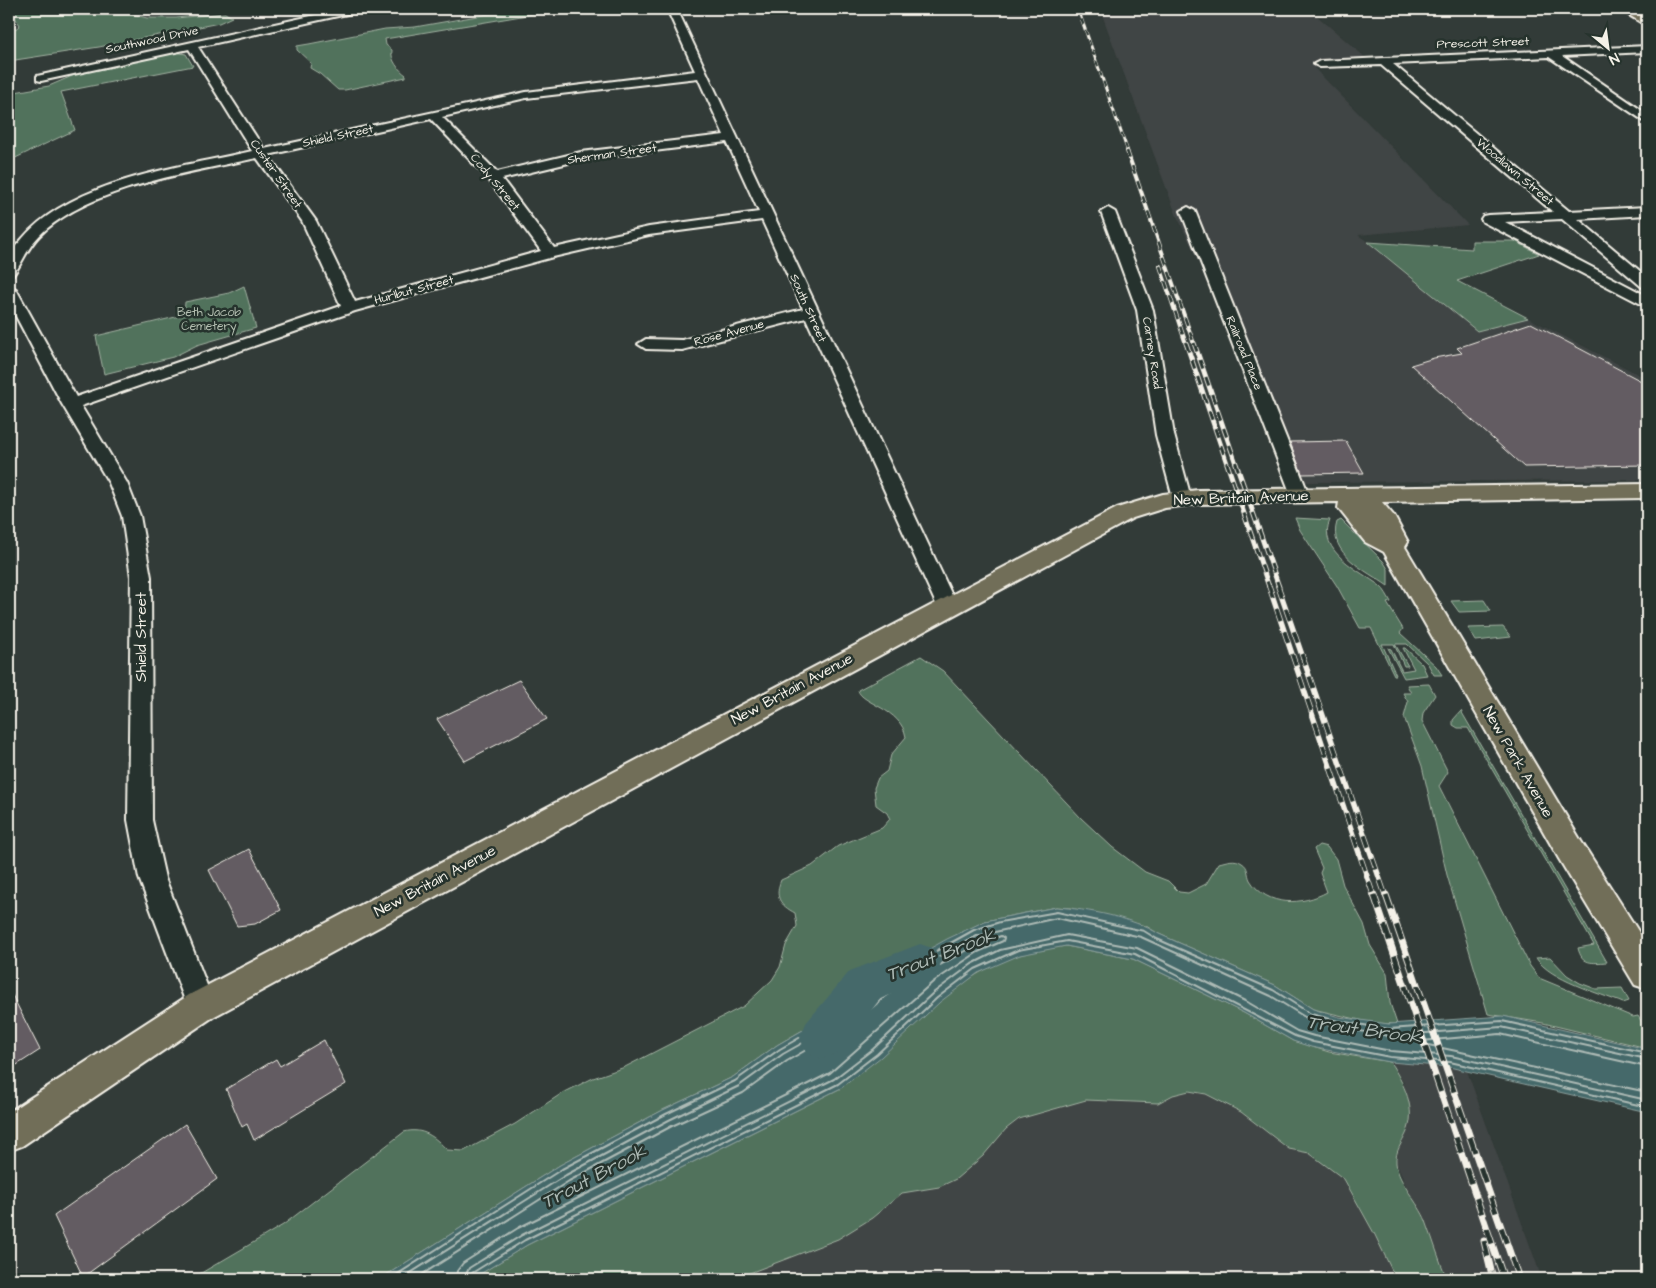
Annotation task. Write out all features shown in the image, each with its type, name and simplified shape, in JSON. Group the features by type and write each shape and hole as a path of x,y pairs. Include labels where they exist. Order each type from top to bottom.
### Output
{"main road":[{"path":"1625,9 1647,22"},
{"name":"New Britain Avenue","path":"9,1133 201,1006 1109,520 1143,506 1182,498 1647,492"},
{"name":"New Park Avenue","path":"1356,496 1351,501 1350,508 1372,536 1393,547 1570,850 1647,974"}],"street":[{"name":"Southwood Drive","path":"41,78 356,9"},
{"name":"South Street","path":"672,9 947,606"},
{"name":"Custer Street","path":"192,45 260,153 309,221 350,308"},
{"name":"Prescott Street","path":"1320,64 1647,49"},
{"path":"1552,54 1647,118"},
{"name":"Woodlawn Street","path":"1382,61 1647,284"},
{"name":"Shield Street","path":"9,271 14,258 27,239 43,225 80,203 122,186 165,174 260,153 562,89 702,74"},
{"name":"Cody Street","path":"434,115 494,177 550,253"},
{"name":"Sherman Street","path":"494,177 581,156 731,138"},
{"name":"Railroad Place","path":"1188,211 1300,495"},
{"path":"1647,211 1488,219 1647,302"},
{"name":"Carney Road","path":"1108,212 1145,310 1165,435 1182,498"},
{"name":"Hurlbut Street","path":"71,404 350,308 550,253 649,231 767,216"},
{"name":"Shield Street","path":"9,289 71,404 118,483 131,516 140,561 141,577 140,820 152,878 201,1006"},
{"name":"Rose Avenue","path":"646,344 682,345 810,312"}],"shaded area":[{"path":"1100,9 1330,9 1310,10 1373,64 1314,68 1468,225 1358,235 1388,256 1477,331 1528,318 1647,379 1647,480 1305,482 1176,214"},
{"path":"1390,1062 1449,1067 1467,1071 1542,1279 1447,1279 1425,1219 1413,1201 1396,1163 1399,1146 1407,1132 1404,1083"},
{"path":"1189,1091 1206,1094 1241,1112 1289,1148 1309,1153 1344,1179 1375,1235 1396,1279 734,1279 872,1218 902,1193 939,1187 983,1156 1006,1129 1019,1119 1086,1100 1158,1103 1173,1095"}],"green space":[{"path":"9,9 100,9 105,14 124,12 147,18 176,18 225,13 232,17 219,23 99,47 9,61 9,35 20,25"},
{"path":"517,9 563,9 385,39 386,45 392,50 394,61 406,77 345,90 338,90 310,68 311,63 297,50 297,46 385,29 415,27"},
{"path":"175,52 186,54 193,66 61,92 75,130 9,161 9,93 49,86 79,73"},
{"path":"1472,241 1515,241 1539,254 1457,281 1528,318 1477,331 1368,242 1472,249"},
{"name":"Beth Jacob Cemetery","path":"244,286 256,328 197,345 173,357 104,374 96,336 184,315 185,302 229,293"},
{"path":"1295,518 1330,520 1327,531 1329,542 1335,551 1352,567 1383,589 1391,602 1387,603 1403,629 1400,633 1436,666 1442,675 1434,675 1428,664 1407,644 1395,644 1408,666 1404,666 1394,644 1382,644 1396,675 1394,675 1371,628 1360,628 1337,586 1300,530"},
{"path":"1341,520 1383,561 1388,569 1388,586 1360,568 1343,552 1335,533 1337,522"},
{"path":"1484,600 1491,611 1459,612 1451,601"},
{"path":"1503,627 1511,637 1476,641 1468,628"},
{"path":"1388,648 1391,649 1402,671 1414,669 1403,648 1405,648 1422,664 1427,675 1404,678"},
{"path":"921,656 943,671 1081,818 1112,847 1145,872 1168,881 1179,892 1188,893 1206,884 1219,863 1234,860 1244,865 1250,880 1266,896 1286,901 1307,900 1327,892 1320,873 1322,868 1314,849 1319,845 1327,847 1336,859 1343,885 1364,924 1370,945 1387,973 1390,1003 1397,1024 1373,1023 1313,1009 1275,985 1159,934 1146,926 1071,908 1056,907 985,921 908,960 848,1004 777,1045 733,1077 663,1110 560,1165 380,1279 191,1279 283,1225 404,1132 423,1132 433,1137 447,1150 464,1151 515,1124 561,1094 593,1078 625,1067 744,1006 772,980 780,967 786,945 797,926 795,913 782,904 778,896 781,880 812,866 838,846 882,828 890,819 887,813 876,805 874,788 878,778 887,771 891,755 906,737 903,727 897,719 866,699 858,690"},
{"path":"1429,684 1435,695 1423,713 1422,721 1448,772 1439,786 1530,966 1539,978 1633,1017 1638,1016 1647,1030 1647,1048 1543,1023 1488,1014 1447,875 1422,766 1404,717 1408,702 1403,693 1411,693 1407,685"},
{"path":"1461,711 1607,962 1588,962 1582,958 1578,948 1594,945 1468,728 1458,728 1453,725 1453,720"},
{"path":"1066,946 1133,959 1244,1013 1293,1041 1329,1052 1390,1062 1400,1078 1410,1106 1409,1125 1399,1147 1396,1163 1401,1178 1426,1221 1447,1279 1396,1279 1375,1235 1344,1179 1309,1153 1289,1149 1241,1112 1206,1094 1189,1091 1173,1095 1158,1103 1086,1100 1019,1119 1006,1129 983,1156 956,1179 939,1187 902,1193 872,1218 838,1239 734,1279 472,1279 527,1245 841,1088 938,1002 958,986 980,973 1018,955"},
{"path":"1550,957 1567,975 1580,983 1596,989 1622,988 1629,1001 1623,1003 1563,979 1543,966 1536,958"}],"water":[{"path":"1056,907 1096,912 1137,923 1275,985 1313,1009 1339,1017 1389,1024 1503,1016 1647,1049 1647,1112 1449,1067 1390,1062 1311,1047 1293,1041 1244,1013 1133,959 1066,946 1020,955 978,973 940,1002 881,1057 841,1088 527,1245 472,1279 380,1279 560,1165 663,1110 733,1077 777,1045 848,1004 871,984 895,968 947,939 985,921"}],"building":[{"path":"1531,323 1647,384 1647,465 1524,467 1411,365 1434,358 1462,353 1457,348"},
{"path":"1346,441 1364,473 1302,474 1290,442"},
{"path":"519,680 547,719 465,761 437,719"},
{"path":"249,849 281,910 255,924 237,926 209,870"},
{"path":"9,989 40,1050 9,1070"},
{"path":"324,1040 346,1084 254,1140 247,1124 242,1127 226,1089 276,1059 280,1066"},
{"path":"185,1124 217,1179 83,1277 54,1216"}],"waterway":[{"name":"Trout Brook","path":"822,1038 865,985 920,963"}],"railway":[{"path":"1078,9 1128,152"},
{"path":"1127,151 1194,344"},
{"path":"1160,266 1186,344"},
{"path":"1186,343 1269,587"},
{"path":"1194,343 1279,587"},
{"path":"1269,586 1374,897"},
{"path":"1278,586 1386,897"},
{"path":"1374,895 1504,1279"},
{"path":"1386,895 1519,1279"},
{"path":"1484,1241 1493,1279"}]}
